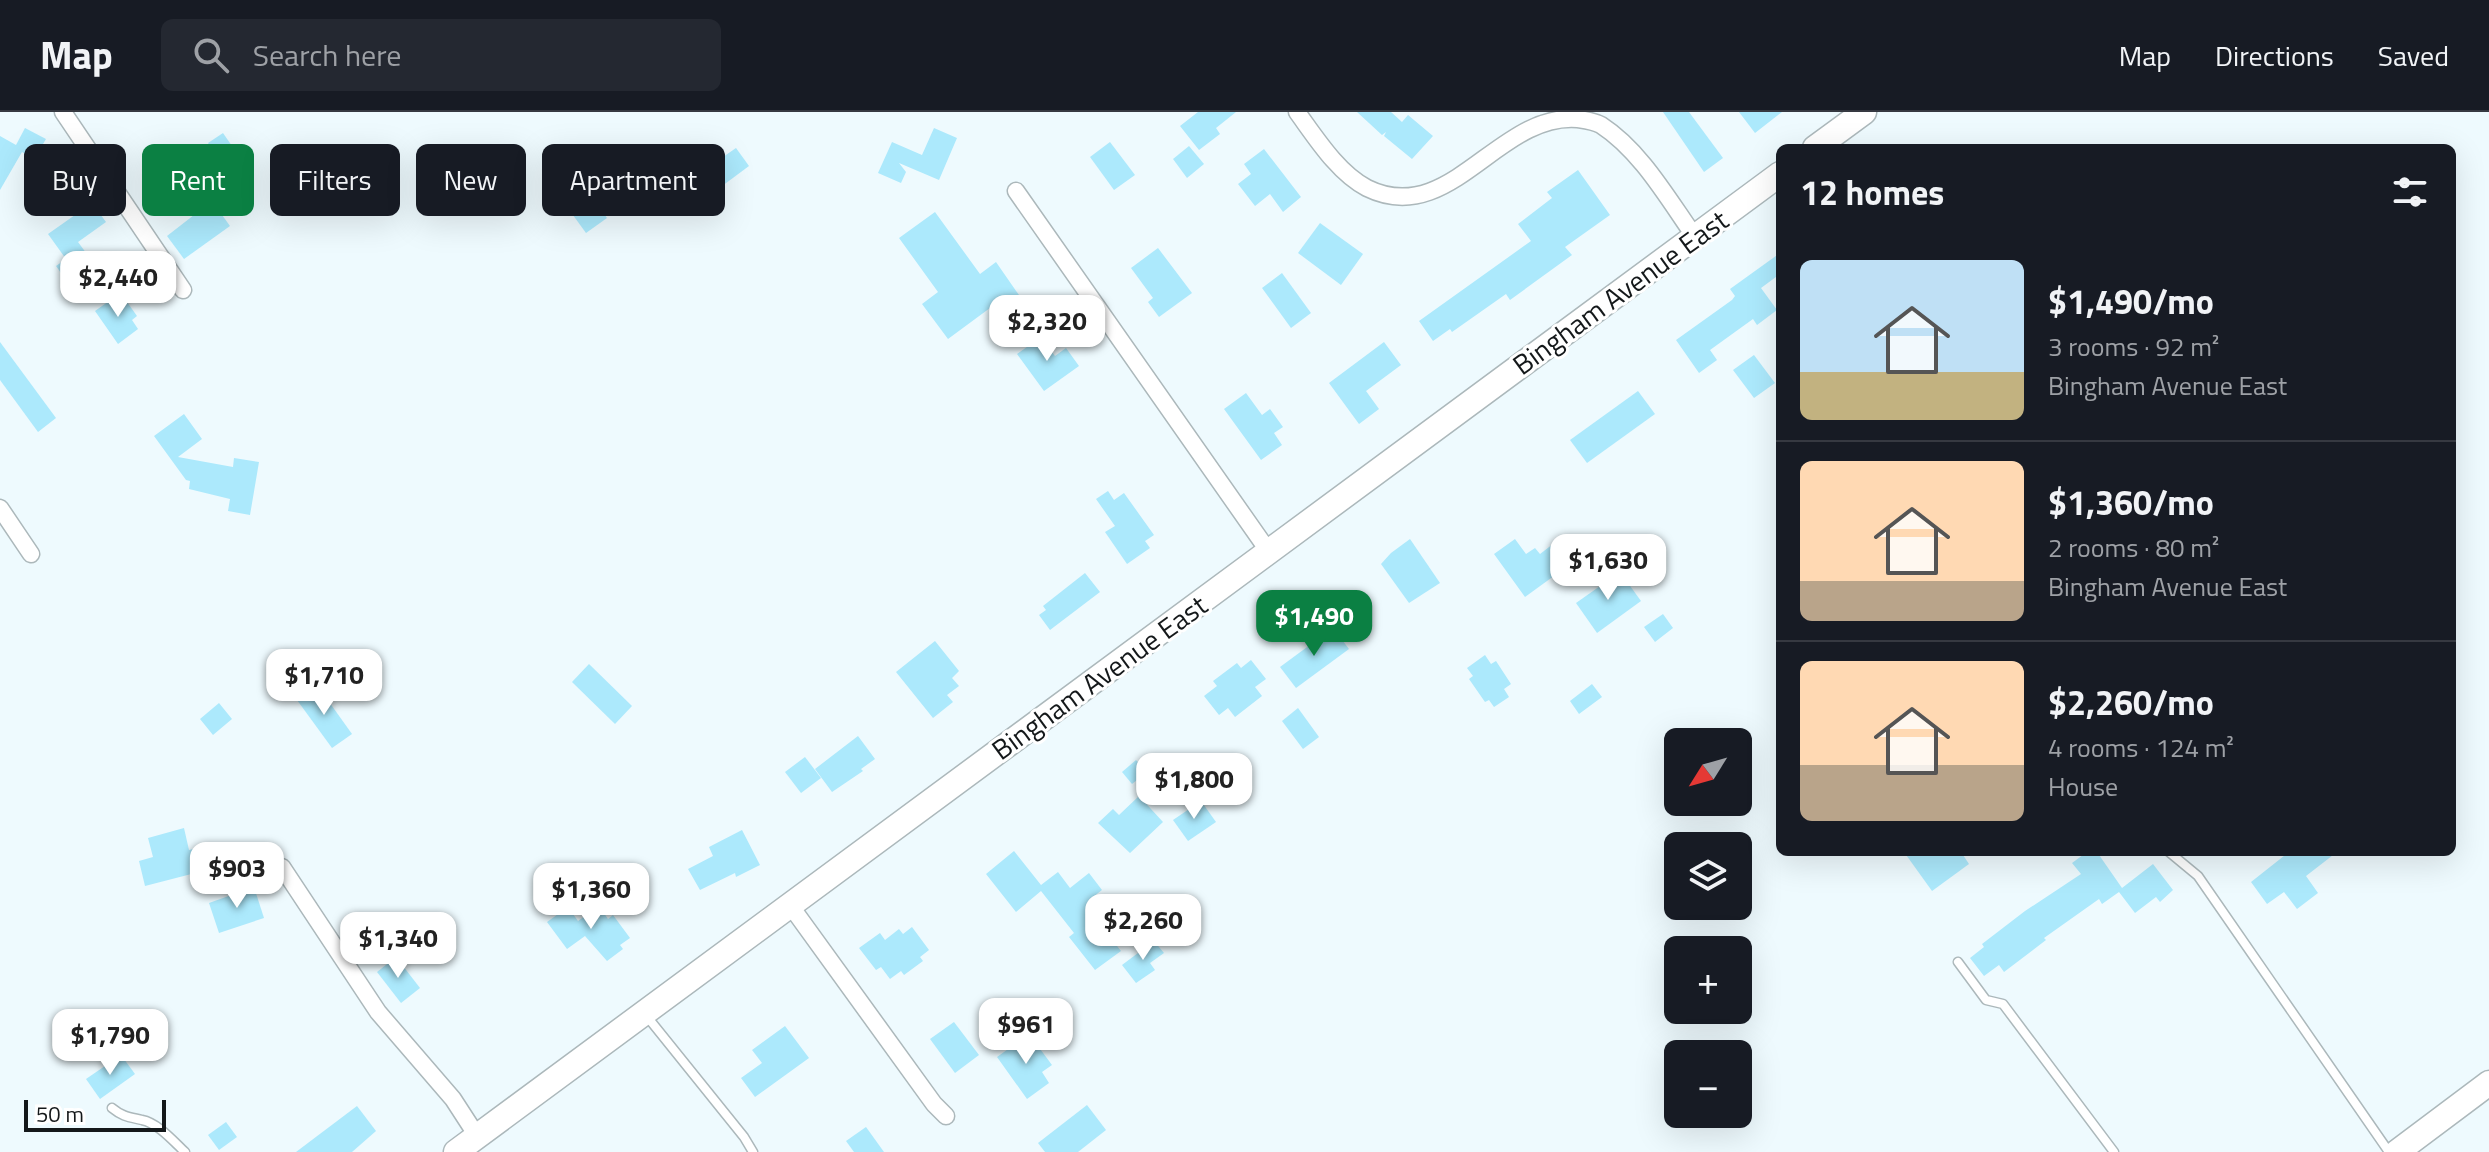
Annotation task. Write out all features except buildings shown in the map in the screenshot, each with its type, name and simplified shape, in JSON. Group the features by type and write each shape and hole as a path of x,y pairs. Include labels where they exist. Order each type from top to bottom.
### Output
{"street":[{"path":"63,112 183,290"},
{"path":"1297,112 1323,147 1356,180 1367,188 1394,195 1432,190 1456,177 1518,131 1560,119 1594,122 1636,156 1695,237"},
{"path":"1820,144 1864,112"},
{"name":"Bingham Avenue East","path":"456,1152 1776,177"},
{"path":"1016,191 1269,552"},
{"path":"0,508 31,554"},
{"path":"282,867 378,1012 453,1099 477,1136"},
{"path":"790,905 934,1104 946,1116"},
{"path":"2397,1152 2489,1083"}],"lane":[{"path":"2174,856 2198,876 2389,1152"},
{"path":"1958,962 1986,1000 2003,1004 2114,1152"},
{"path":"645,1013 753,1152"},
{"path":"112,1108 121,1115 143,1120 155,1127 185,1152"}]}
